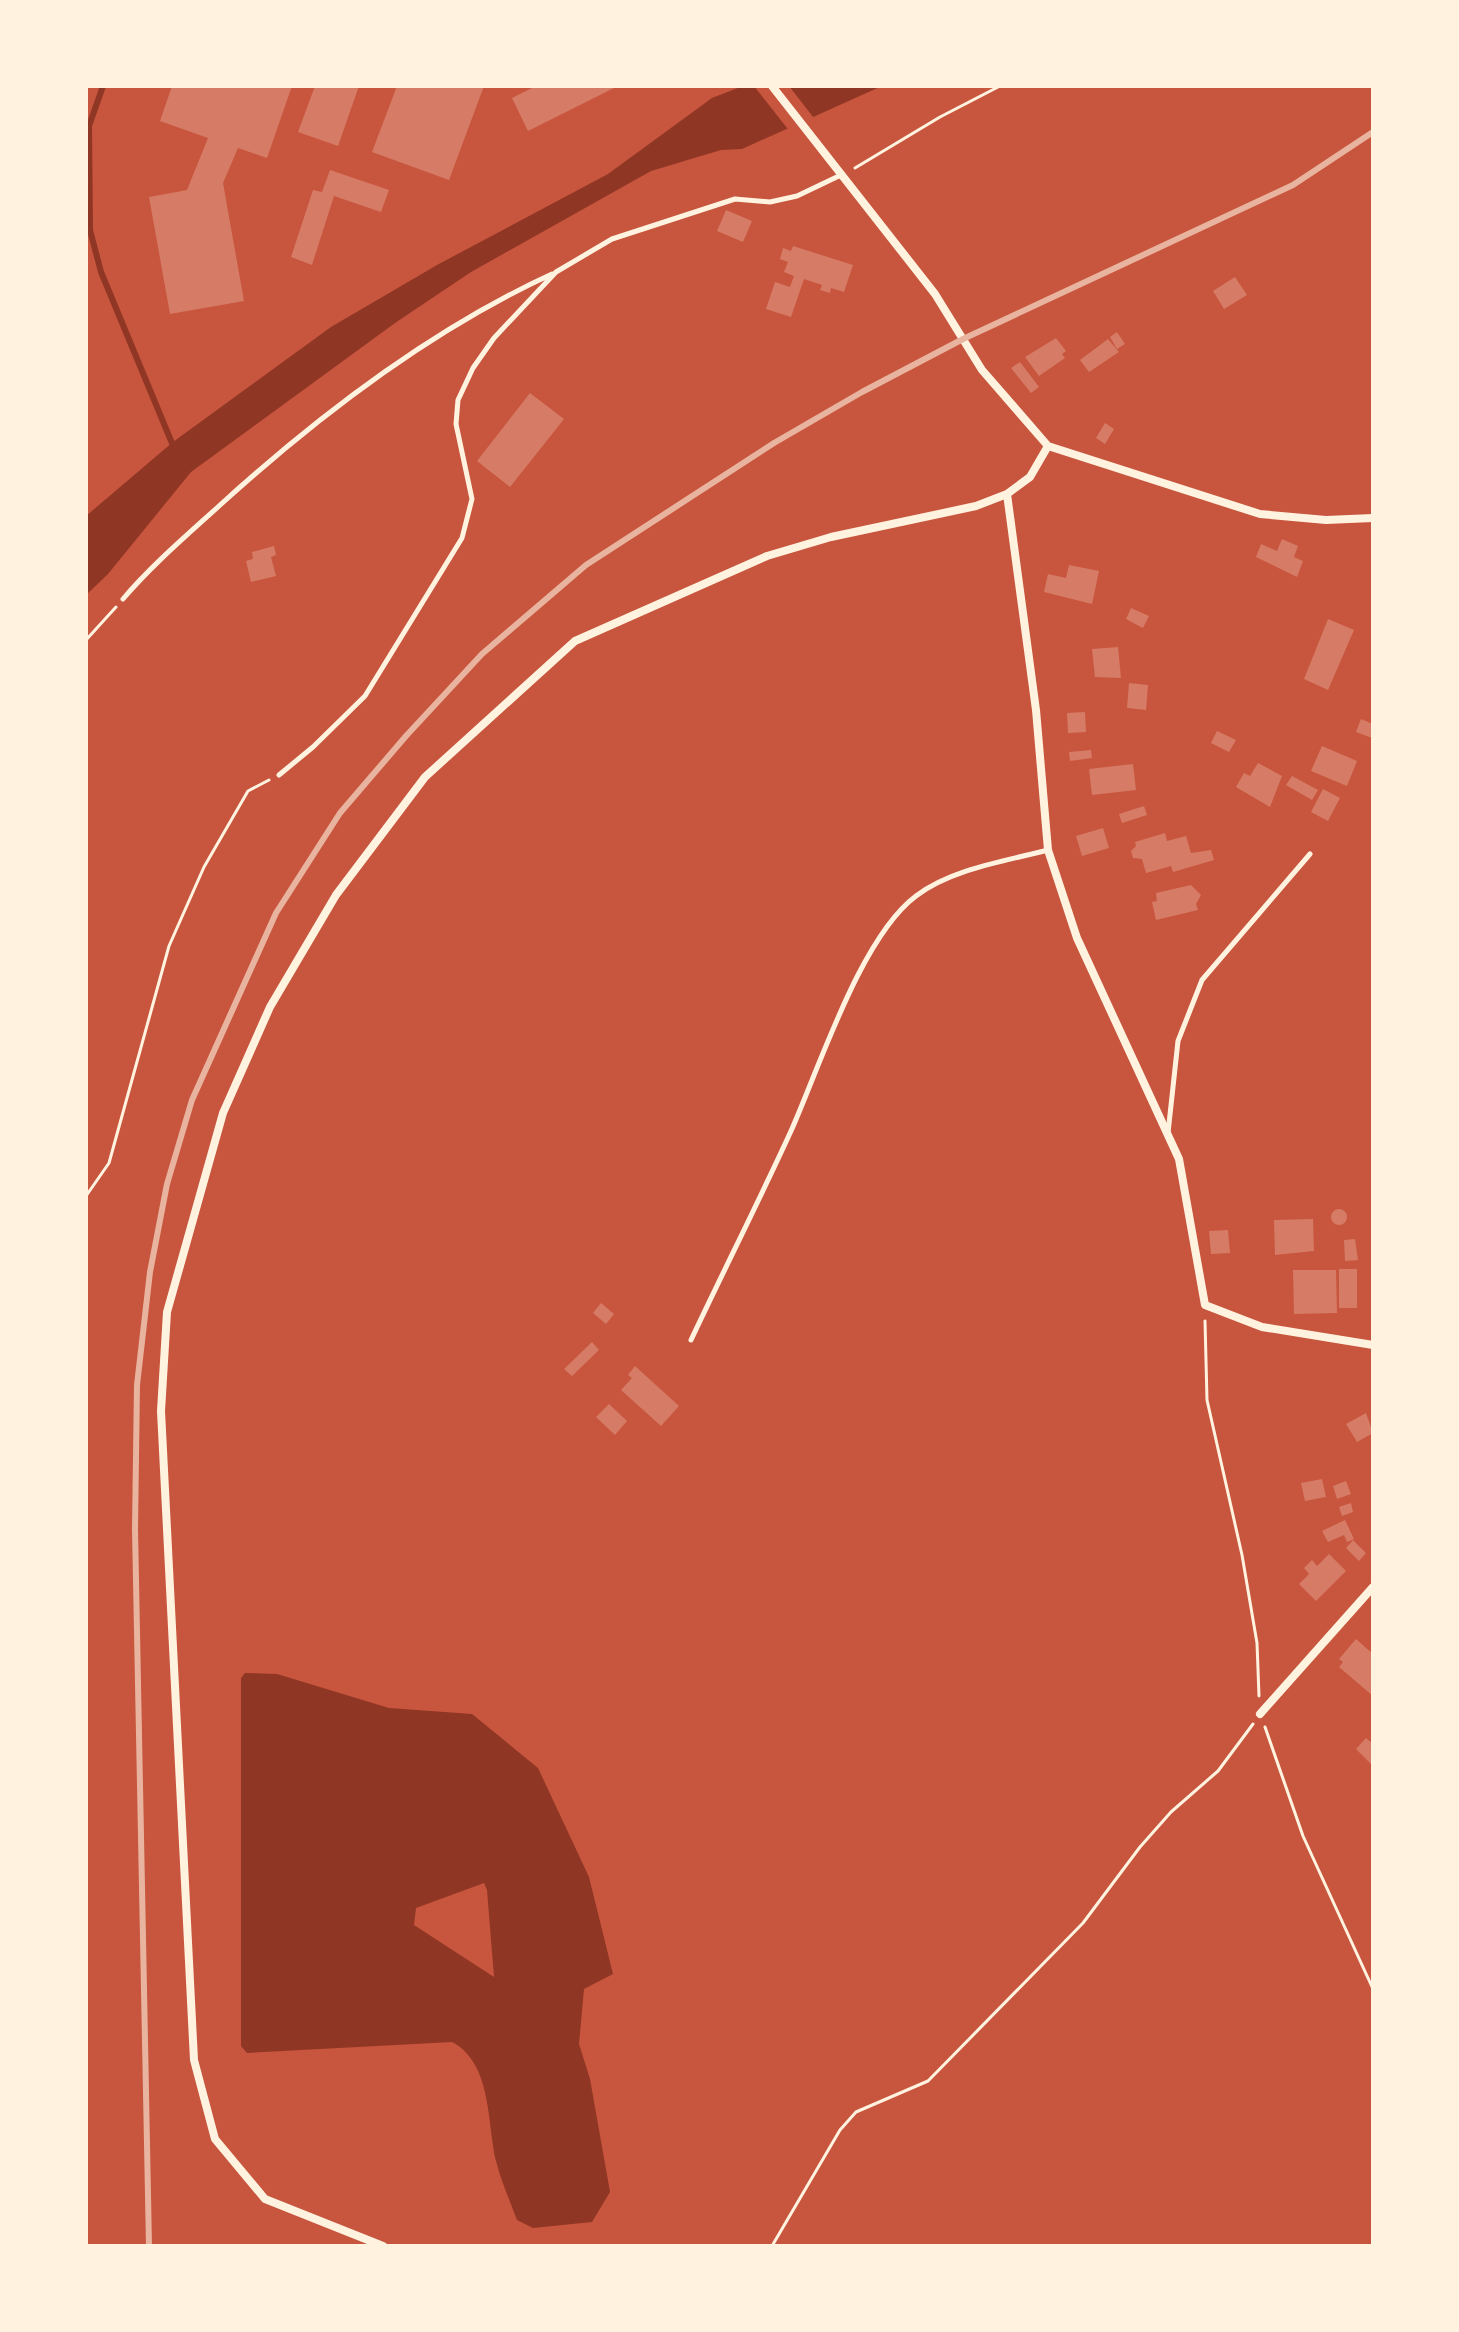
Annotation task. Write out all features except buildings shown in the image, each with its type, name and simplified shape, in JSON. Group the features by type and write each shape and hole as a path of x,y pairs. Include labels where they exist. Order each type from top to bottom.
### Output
{"street":[{"path":"772,86 935,294 982,370 1048,446 1260,514 1326,520 1373,518"},
{"path":"383,2246 265,2199 215,2139 194,2060 161,1411 167,1312 223,1113 270,1007 336,895 425,777 575,641 767,556 831,537 976,506 1007,494 1030,477 1048,446"},
{"path":"1007,494 1036,710 1048,850 1077,938 1179,1159 1205,1305 1262,1327 1373,1345"},
{"path":"1260,1714 1373,1587"}],"lane":[{"path":"123,599 148,571 311,427 406,358 506,295 556,272 612,239 677,215 735,199 770,202 797,196 841,175"},
{"path":"279,775 365,696 462,538 472,499 456,424 458,400 473,368 494,338 556,272"},
{"path":"691,1340 791,1129 832,1031 891,920 918,894 945,880 1048,850"},
{"path":"1168,1134 1178,1041 1202,980 1310,854"}],"path":[{"path":"841,175 1000,86"},
{"path":"86,640 123,599"},
{"path":"86,1196 109,1163 169,946 204,867 248,791 279,775"},
{"path":"1205,1305 1207,1400 1242,1555 1257,1643 1260,1714 1303,1836 1373,1989"},
{"path":"772,2246 840,2130 856,2112 928,2081 1083,1923 1140,1847 1171,1812 1218,1771 1260,1714"}],"shaded area":[{"path":"743,86 882,86 742,149 721,150 651,171 471,272 395,323 191,472 108,574 86,595 86,516 173,442 331,327 437,265 608,174 712,98"},
{"path":"245,1673 277,1674 389,1708 472,1714 538,1768 589,1877 613,1974 584,1989 579,2044 590,2079 610,2192 592,2222 533,2228 517,2220 496,2161 481,2079 465,2052 452,2042 247,2053 241,2046 241,1678","holes":["484,1883 494,1977 414,1925 416,1908"]}],"pier":[{"path":"754,86 789,86 817,122 791,133"}],"waterway":[{"path":"103,86 89,126 90,230 101,272 174,448"}],"railway":[{"path":"149,2246 135,1529 137,1385 150,1272 167,1184 192,1100 276,913 340,813 406,736 482,654 586,565 774,443 862,392 963,339 1293,185 1373,132"}]}
